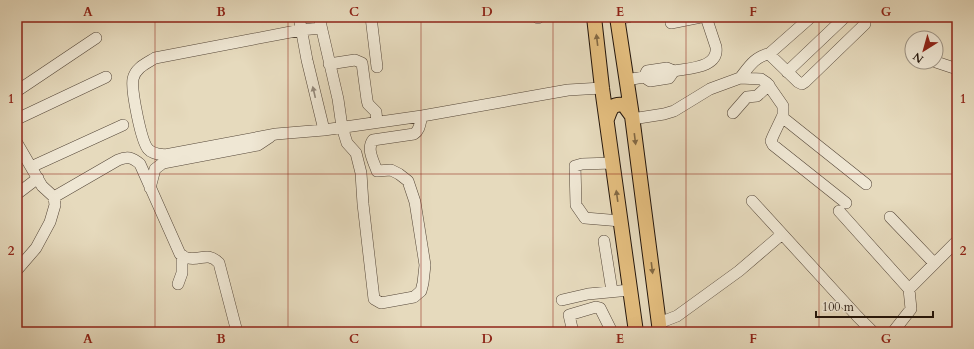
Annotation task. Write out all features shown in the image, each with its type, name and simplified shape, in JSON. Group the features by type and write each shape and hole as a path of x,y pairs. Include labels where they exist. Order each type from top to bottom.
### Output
{"main road":[{"path":"594,17 602,88 636,332"},
{"path":"621,17 625,74 660,328"},
{"path":"601,70 604,76 611,80 615,80 624,72 625,74"},
{"path":"607,119 612,106 616,104 624,105 632,118"}],"street":[{"path":"299,17 324,130"},
{"path":"371,17 377,67"},
{"path":"671,23 701,17"},
{"path":"625,74 644,77 647,71 667,68 674,72 708,64 713,60 717,52 706,17"},
{"path":"740,78 756,59 763,55 769,54 811,17"},
{"path":"787,72 845,17"},
{"path":"769,54 787,72 802,84 806,82 865,24 863,17"},
{"path":"361,173 391,170 408,181 415,202 425,265 421,291 414,297 381,303 374,299 361,173 356,153 348,143 342,127 338,99 320,22 302,30 155,58 137,70 133,78 137,115 145,145 149,151 165,155 276,134 324,130 342,127 422,116 568,90 602,88"},
{"path":"17,91 96,38"},
{"path":"329,64 355,60 362,63 368,104 376,112 377,122"},
{"path":"944,65 957,69"},
{"path":"17,119 106,77"},
{"path":"632,118 664,114 674,111 710,89 740,78 761,79 769,85 784,106 782,117 771,141 773,145 842,207 908,289 911,309 892,332"},
{"path":"732,114 747,97 757,96 769,85"},
{"path":"378,171 371,155 370,147 373,140 414,134 417,132 422,116"},
{"path":"782,117 866,184"},
{"path":"31,167 123,125"},
{"path":"150,188 155,169 163,163 258,146 276,134"},
{"path":"17,143 42,186 54,197 55,205 50,222 34,252 17,270"},
{"path":"54,197 118,160 125,157 134,159 140,164 180,254 187,258 209,256 214,258 218,263 237,332"},
{"path":"613,163 582,164 575,166 576,205 580,213 585,218 620,220"},
{"path":"17,194 38,178"},
{"path":"752,200 781,235 873,332"},
{"path":"890,217 934,263"},
{"path":"660,328 740,271 781,235"},
{"path":"604,241 612,291"},
{"path":"908,289 934,263 956,245"},
{"path":"178,284 182,273 182,256"},
{"path":"562,300 588,294 630,290"},
{"path":"573,332 569,315 596,307 600,308 612,332"}]}
